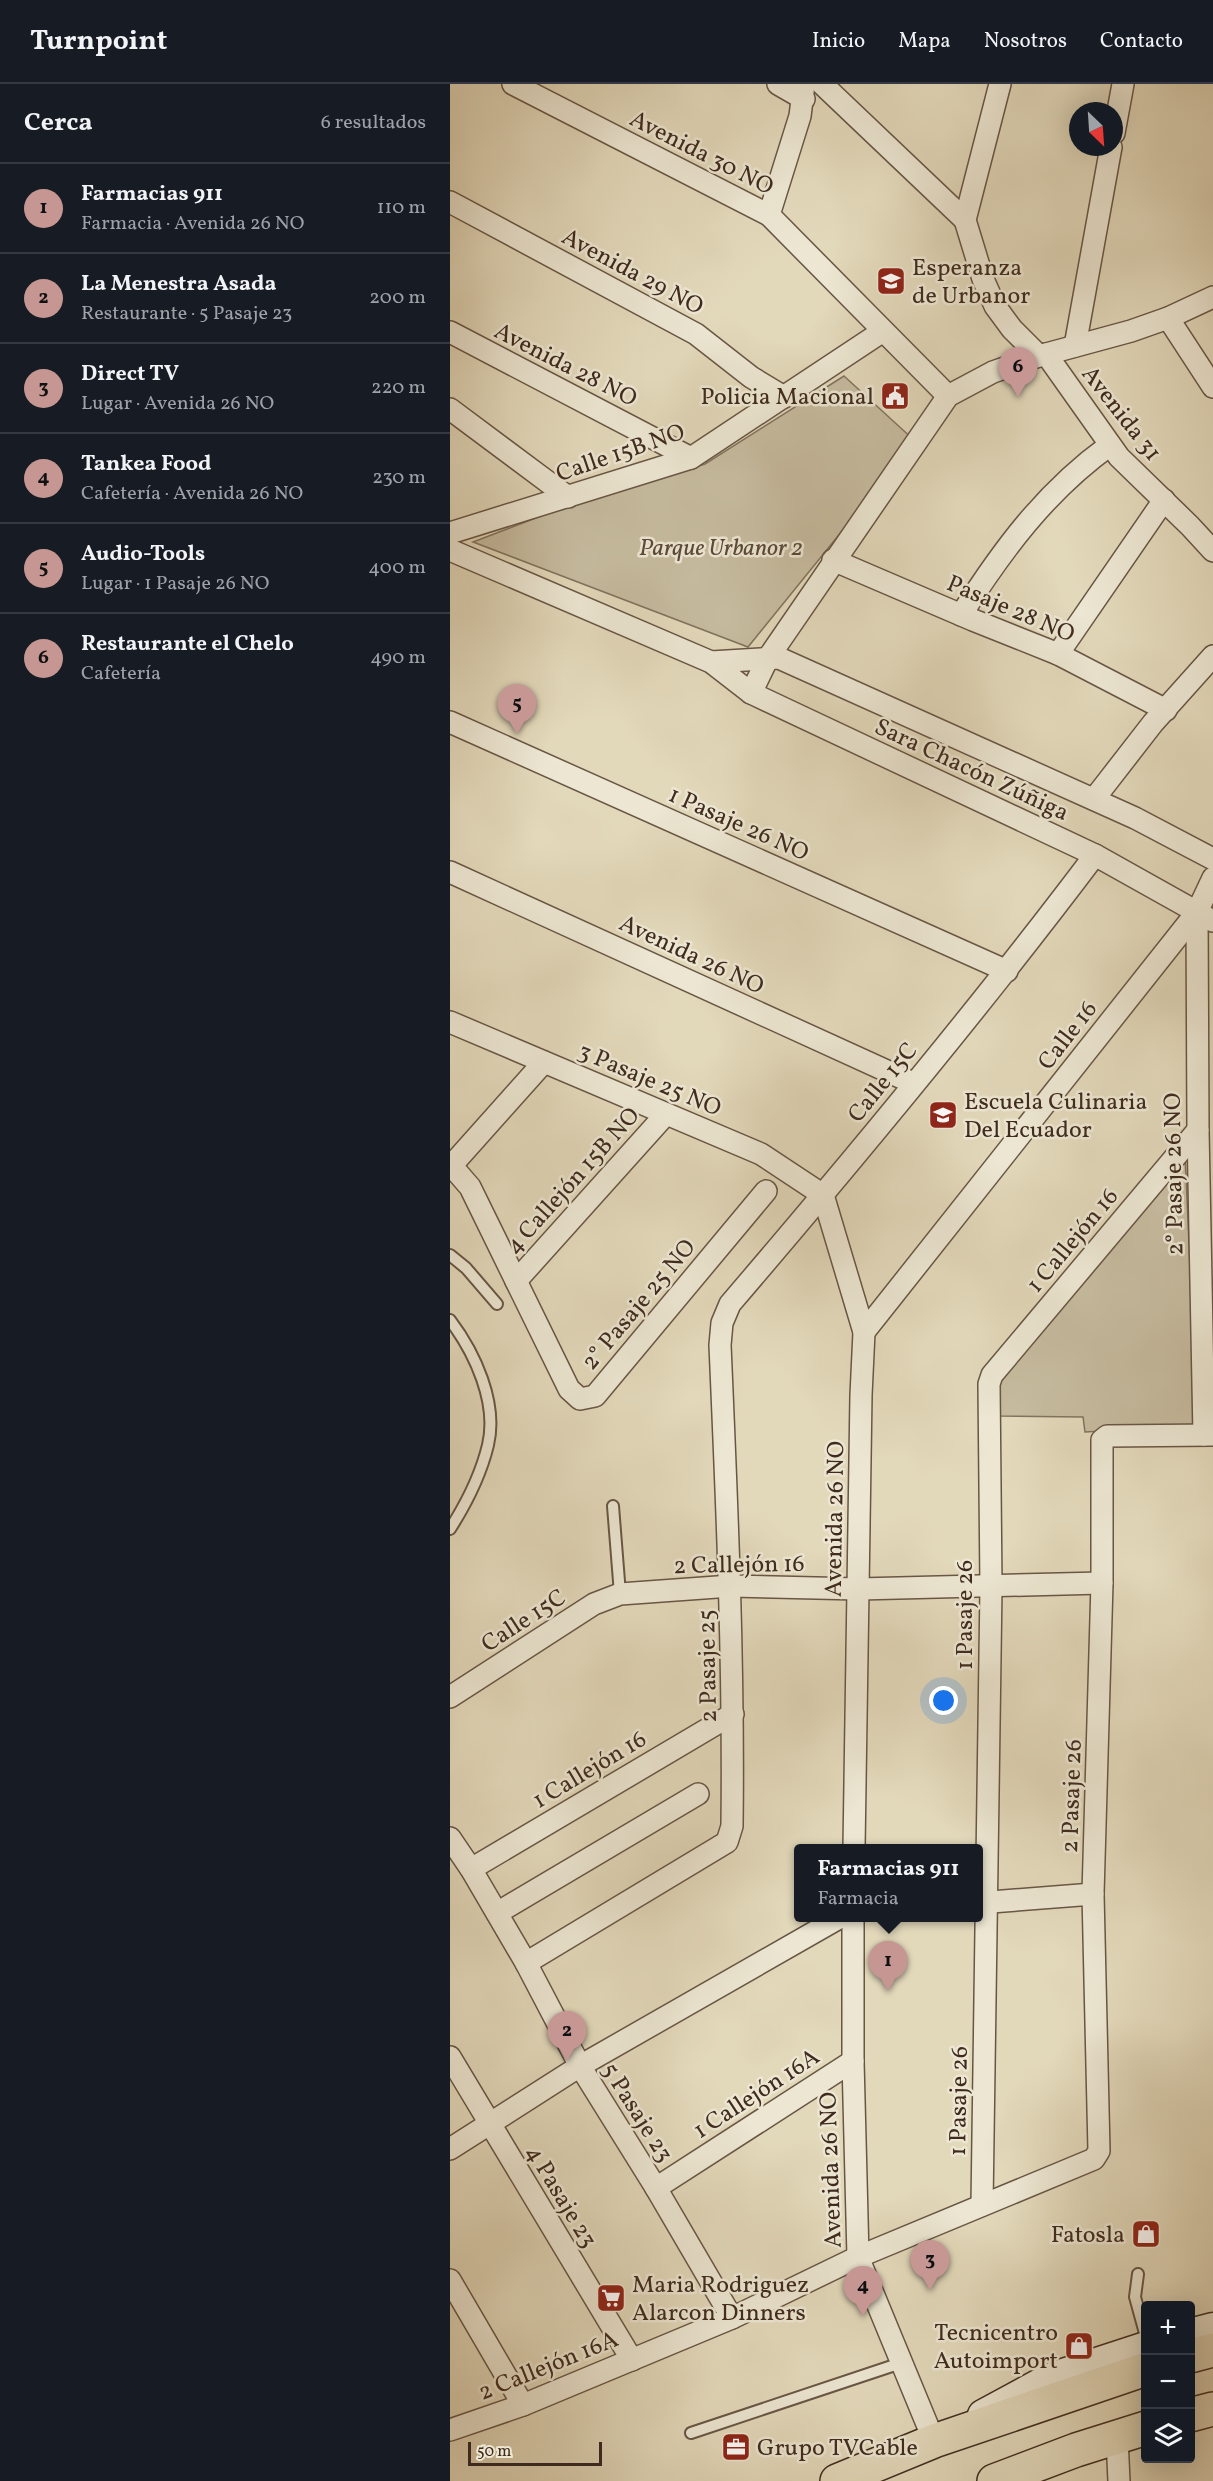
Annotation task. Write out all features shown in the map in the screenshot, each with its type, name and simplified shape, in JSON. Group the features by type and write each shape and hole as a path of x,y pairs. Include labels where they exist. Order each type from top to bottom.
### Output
{"main road":[{"path":"1195,2333 1213,2328"},
{"path":"934,2442 1050,2378 1141,2349"},
{"path":"1195,2355 1213,2350"},
{"path":"837,2481 934,2442 1141,2371"},
{"path":"1195,2414 1213,2409"},
{"path":"994,2481 1076,2450 1131,2433"}],"street":[{"path":"769,215 804,92 778,84"},
{"path":"822,84 965,220 983,279 995,306 1012,329 1042,355"},
{"path":"965,220 1000,84"},
{"path":"1120,102 1123,84"},
{"name":"Avenida 30 NO","path":"517,85 769,215 948,396"},
{"path":"1075,346 1109,156"},
{"name":"Avenida 29 NO","path":"450,202 696,334 751,377 784,397"},
{"path":"751,693 768,658 833,560 948,396 993,372 1168,318 1213,297"},
{"path":"1168,318 1213,387"},
{"name":"Calle 15B NO","path":"450,533 691,458 883,331"},
{"name":"Avenida 28 NO","path":"450,332 691,458"},
{"name":"Avenida 31","path":"1042,355 1119,457 1213,551"},
{"path":"450,409 568,497"},
{"path":"961,615 1008,545 1050,495 1086,462 1110,445"},
{"path":"1058,654 1164,500"},
{"name":"Sara Chacón Zúñiga","path":"450,550 711,662 751,693 1095,855 1205,916"},
{"name":"Pasaje 28 NO","path":"833,560 1058,654 1166,710"},
{"path":"1094,800 1166,710 1213,656"},
{"name":"Sara Chacón Zúñiga","path":"711,662 779,658 1094,800 1213,859"},
{"name":"1 Pasaje 26 NO","path":"450,722 1007,971"},
{"name":"Calle 15C","path":"720,1345 722,1323 730,1304 823,1196 913,1083 1007,971 1095,855"},
{"name":"Avenida 26 NO","path":"450,872 913,1083"},
{"name":"Calle 16","path":"864,1332 1205,916 1213,878"},
{"name":"2° Pasaje 26 NO","path":"1205,916 1198,1130 1208,1435"},
{"name":"3 Pasaje 25 NO","path":"450,1023 761,1154 823,1196"},
{"path":"451,1164 544,1062"},
{"name":"4 Callejón 15B NO","path":"516,1281 666,1114"},
{"name":"1 Callejón 16","path":"988,1384 992,1375 1198,1130"},
{"name":"2° Pasaje 25 NO","path":"451,1164 470,1187 570,1389 580,1399 594,1396 766,1191"},
{"name":"Avenida 26 NO","path":"823,1196 864,1332 854,1844"},
{"name":"2 Pasaje 25","path":"526,1963 727,1842 732,1826 733,1714 731,1586 720,1345"},
{"name":"1 Pasaje 26","path":"983,1868 991,1587 988,1384"},
{"name":"2 Pasaje 26","path":"1094,2160 1099,2151 1093,1894 1102,1583 1102,1440 1107,1436 1208,1435"},
{"name":"2 Callejón 16","path":"594,1605 620,1594 731,1586 859,1589 1102,1583"},
{"name":"Calle 15C","path":"450,1697 594,1605"},
{"name":"1 Callejón 16","path":"471,1869 733,1714"},
{"path":"497,1913 698,1794"},
{"name":"5 Pasaje 23","path":"450,1838 471,1869 526,1963 580,2066 656,2188 732,2318"},
{"path":"983,1903 1093,1894"},
{"path":"450,2149 580,2066 830,1922"},
{"name":"Avenida 26 NO","path":"853,1922 853,2061 858,2257 934,2442"},
{"name":"1 Pasaje 26","path":"982,1922 982,2205"},
{"name":"4 Pasaje 23","path":"450,2057 489,2126 632,2360"},
{"name":"1 Callejón 16A","path":"656,2188 853,2061"},
{"name":"2 Callejón 16A","path":"450,2430 523,2405 632,2360 732,2318 858,2257 1094,2160"},
{"path":"450,2280 523,2405"},
{"path":"1119,2481 1131,2433"}],"lane":[{"path":"450,1255 466,1268 497,1304"},
{"path":"450,1320 464,1341 478,1370 484,1386 489,1417 488,1445 466,1503 450,1529"},
{"path":"613,1506 620,1594"},
{"path":"1138,2274 1135,2297 1141,2319"},
{"path":"691,2433 901,2363"}],"green space":[{"name":"Parque Urbanor 2","path":"844,376 915,441 748,647 473,542 554,511 705,464"},
{"path":"1185,1153 1197,1426 1085,1432 1083,1417 1000,1416 995,1388"}],"place":[{"name":"Esperanza de Urbanor","path":"891,281"},
{"name":"Policia Macional","path":"895,396"},
{"name":"Restaurante el Chelo","path":"1018,397"},
{"name":"Audio-Tools","path":"517,734"},
{"name":"Escuela Culinaria Del Ecuador","path":"943,1115"},
{"name":"Farmacias 911","path":"888,1991"},
{"name":"La Menestra Asada","path":"567,2061"},
{"name":"Fatosla","path":"1146,2234"},
{"name":"Direct TV","path":"930,2290"},
{"name":"Maria Rodriguez Alarcon Dinners","path":"611,2298"},
{"name":"Tankea Food","path":"863,2316"},
{"name":"Tecnicentro Autoimport","path":"1079,2346"},
{"name":"Grupo TVCable","path":"736,2447"}]}
